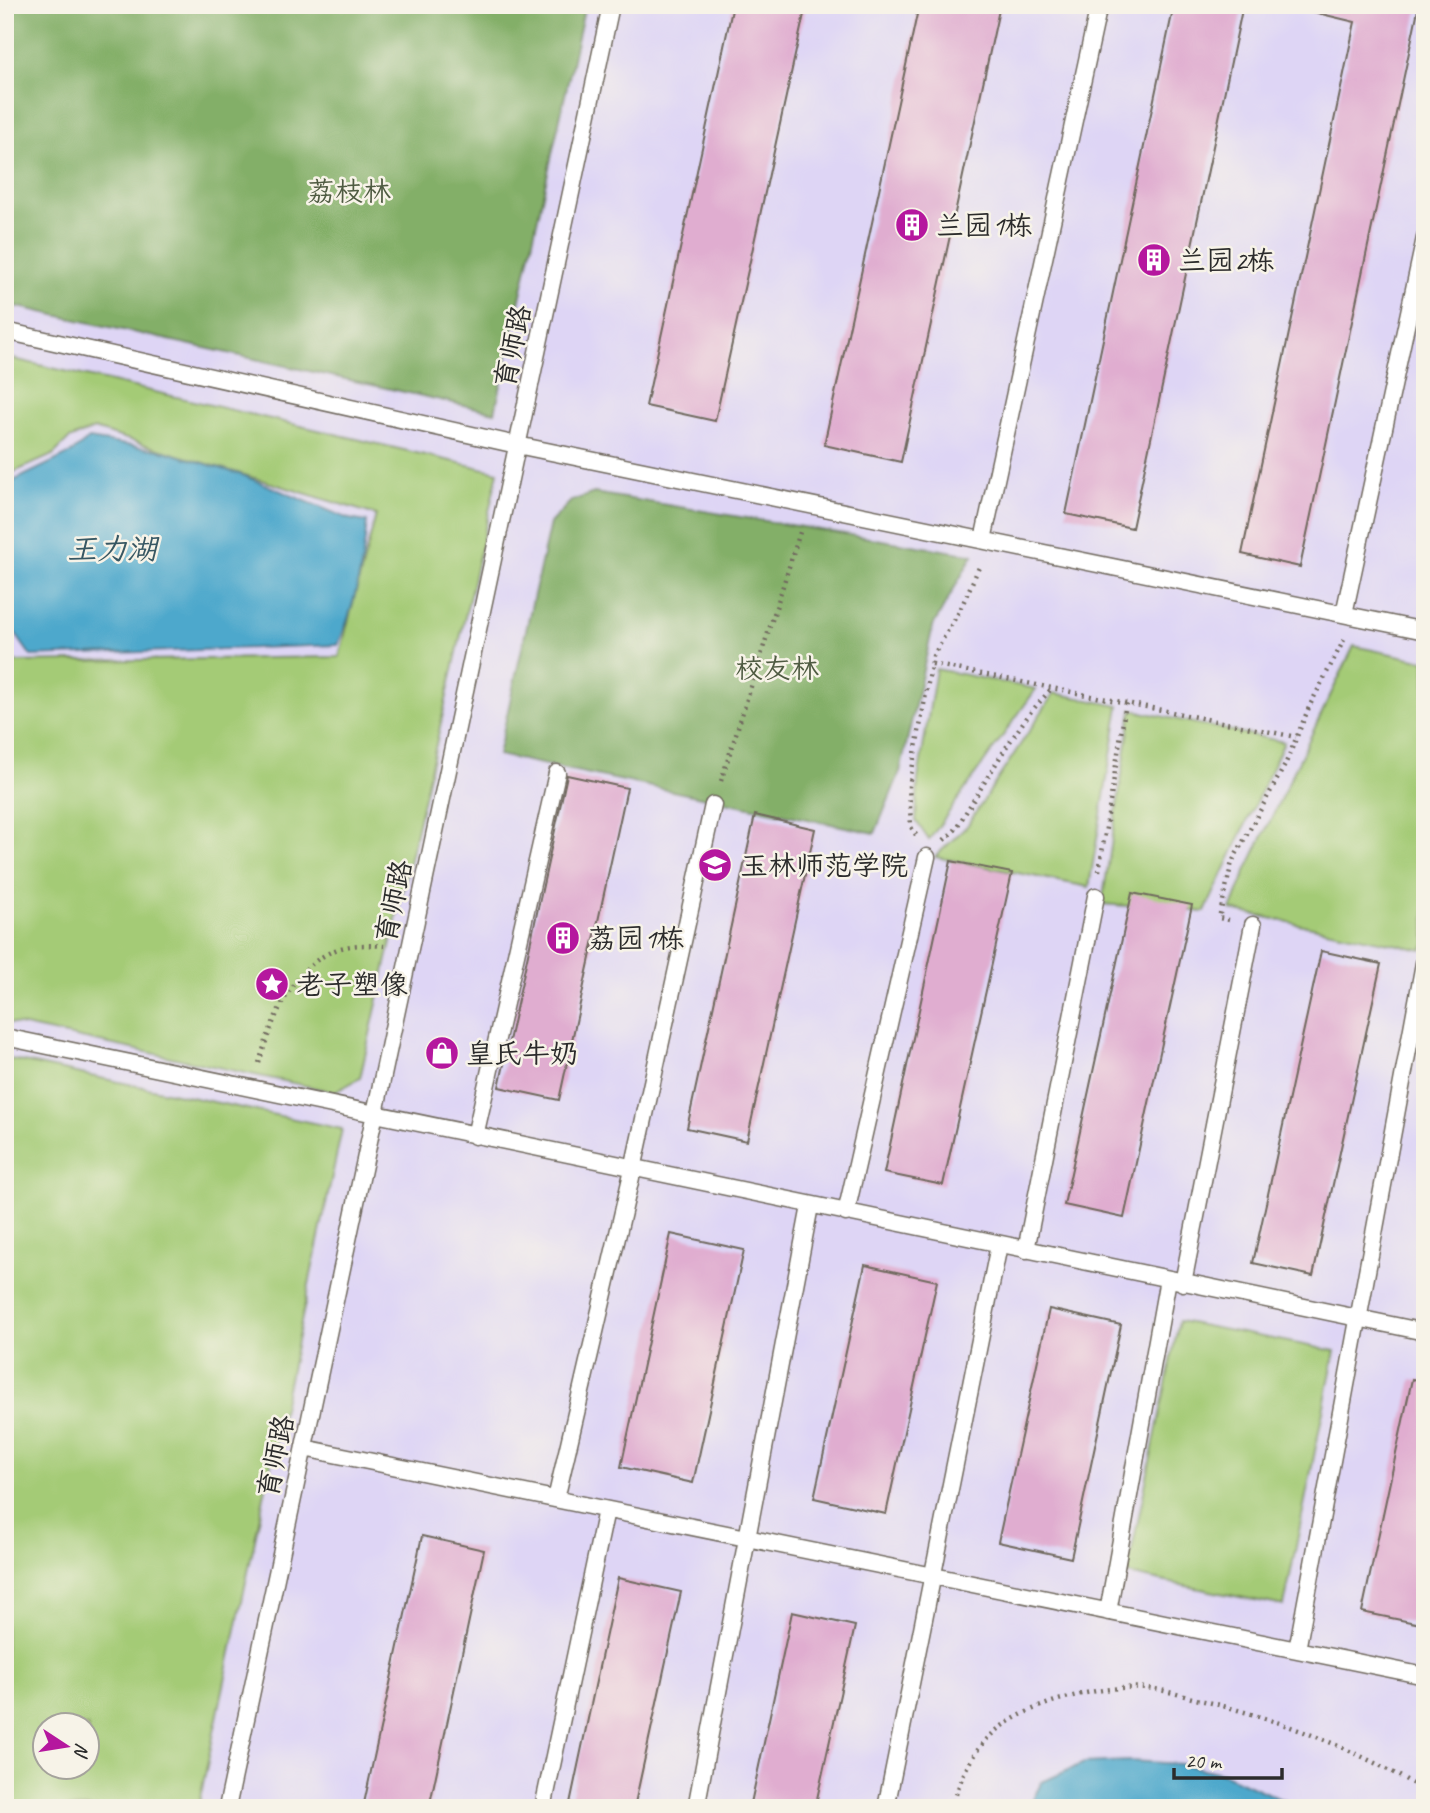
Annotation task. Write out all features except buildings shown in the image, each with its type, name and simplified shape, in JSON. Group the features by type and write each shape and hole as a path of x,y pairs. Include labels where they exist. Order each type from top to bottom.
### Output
{"lane":[{"name":"育师路","path":"227,1808 611,5"},
{"path":"987,541 1099,5"},
{"path":"1349,615 1425,238"},
{"path":"9,330 200,376 517,445 1425,631"},
{"path":"475,1136 557,773"},
{"path":"556,1499 633,1169 713,805"},
{"path":"846,1213 927,857"},
{"path":"1026,1250 1096,897"},
{"path":"1108,1612 1253,925"},
{"path":"1297,1650 1425,958"},
{"path":"5,1037 1425,1332"},
{"path":"696,1808 810,1206"},
{"path":"886,1808 999,1245"},
{"path":"304,1448 1425,1676"},
{"path":"543,1808 606,1510"}],"path":[{"path":"713,805 808,504"},
{"path":"987,541 960,610 933,656 909,786 911,827 927,857 955,830 1014,735 1052,688"},
{"path":"1253,925 1219,918 1232,862 1260,813 1296,737 1349,615"},
{"path":"932,664 1296,737"},
{"path":"1096,897 1126,703"},
{"path":"250,1089 272,1023 305,970 341,948 363,945 410,948"},
{"path":"952,1808 962,1777 989,1736 1024,1713 1077,1694 1147,1688 1267,1718 1379,1766 1425,1791"}],"shaded area":[{"name":"玉林师范学院","path":"5,5 1425,5 1425,1808 5,1808"}],"green space":[{"name":"荔枝林","path":"5,5 585,5 495,412 5,304"},
{"path":"5,357 498,472 360,1078 335,1092 5,1022 5,650 14,662 339,657 376,515 94,429 69,439 53,455 5,476"},
{"name":"校友林","path":"594,493 973,555 933,626 900,772 875,833 498,755 550,523 571,501"},
{"path":"1354,646 1425,661 1425,945 1422,950 1231,910 1247,869"},
{"path":"936,669 1036,689 929,840 916,821 918,779"},
{"path":"1054,693 1119,706 1089,887 935,857 967,826"},
{"path":"1132,710 1284,742 1205,912 1102,904"},
{"path":"5,1058 342,1129 198,1808 5,1808"},
{"path":"1179,1321 1335,1351 1284,1606 1127,1574"}],"water":[{"name":"王力湖","path":"89,439 164,451 242,475 349,519 367,522 357,585 338,645 31,656 14,632 5,631 5,485 71,453"},
{"path":"1130,1761 1181,1764 1225,1774 1300,1808 1028,1808 1042,1782 1084,1763"}],"place":[{"name":"兰园1栋","path":"912,225"},
{"name":"兰园2栋","path":"1154,260"},
{"name":"玉林师范学院","path":"715,865"},
{"name":"荔园1栋","path":"563,938"},
{"name":"老子塑像","path":"272,984"},
{"name":"皇氏牛奶","path":"442,1053"}]}
